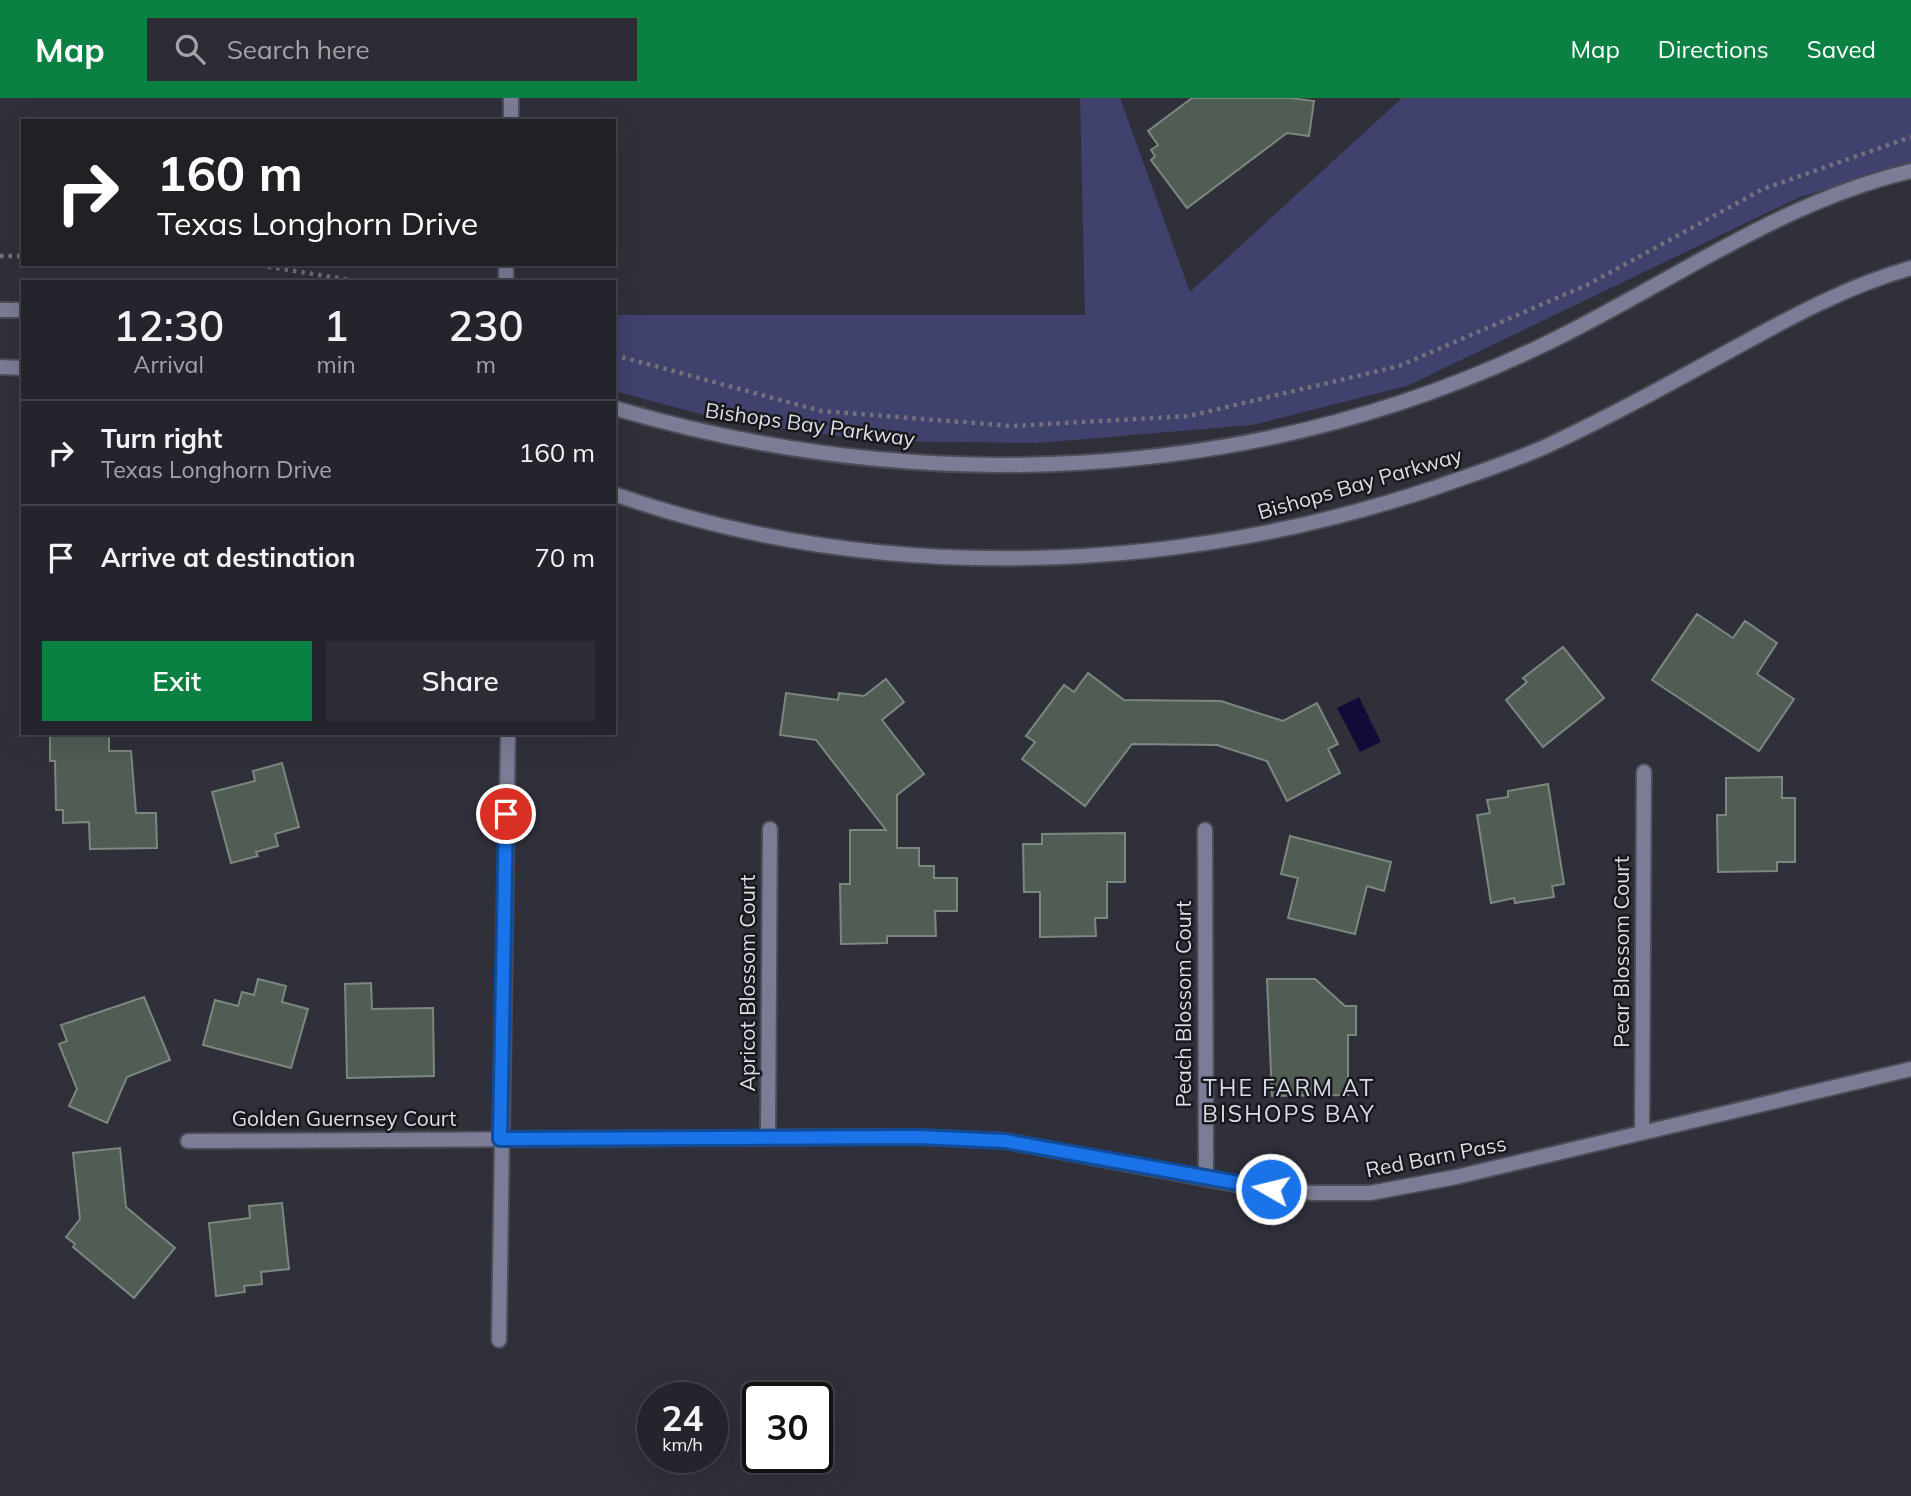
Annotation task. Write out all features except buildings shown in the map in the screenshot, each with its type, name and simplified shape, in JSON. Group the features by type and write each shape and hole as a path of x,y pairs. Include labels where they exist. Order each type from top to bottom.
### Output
{"street":[{"path":"511,119 512,98"},
{"name":"Bishops Bay Parkway","path":"616,409 720,435 901,461 1069,466 1138,460 1241,444 1349,419 1460,382 1556,339 1794,212 1911,172"},
{"name":"Bishops Bay Parkway","path":"616,495 685,518 739,530 901,552 975,556 1064,556 1216,542 1291,528 1378,505 1512,460 1597,421 1815,305 1911,268"},
{"path":"0,310 21,310"},
{"path":"0,367 21,368"},
{"path":"499,1340 508,735"},
{"name":"Pear Blossom Court","path":"1642,1132 1644,772"},
{"name":"Apricot Blossom Court","path":"768,1138 770,828"},
{"name":"Peach Blossom Court","path":"1205,830 1206,1178"},
{"name":"Red Barn Pass","path":"500,1139 918,1137 1005,1141 1206,1178 1300,1192 1370,1193 1456,1177 1911,1069"},
{"name":"Golden Guernsey Court","path":"188,1141 500,1139"}],"path":[{"path":"616,356 821,411 1013,426 1189,416 1399,366 1587,285 1763,189 1911,137"},
{"path":"0,256 21,256"},
{"path":"263,266 350,280"}],"shaded area":[{"path":"1080,98 1120,98 1190,292 1402,98 1911,98 1911,163 1800,197 1407,386 1252,425 1037,443 877,441 731,422 616,392 616,315 1085,315"},
{"path":"1359,697 1381,742 1360,752 1337,708"}],"district":[{"name":"THE FARM AT BISHOPS BAY","path":"1289,1101"}],"route":[{"path":"506,814 500,1139 918,1137 1005,1141 1271,1189"}]}
